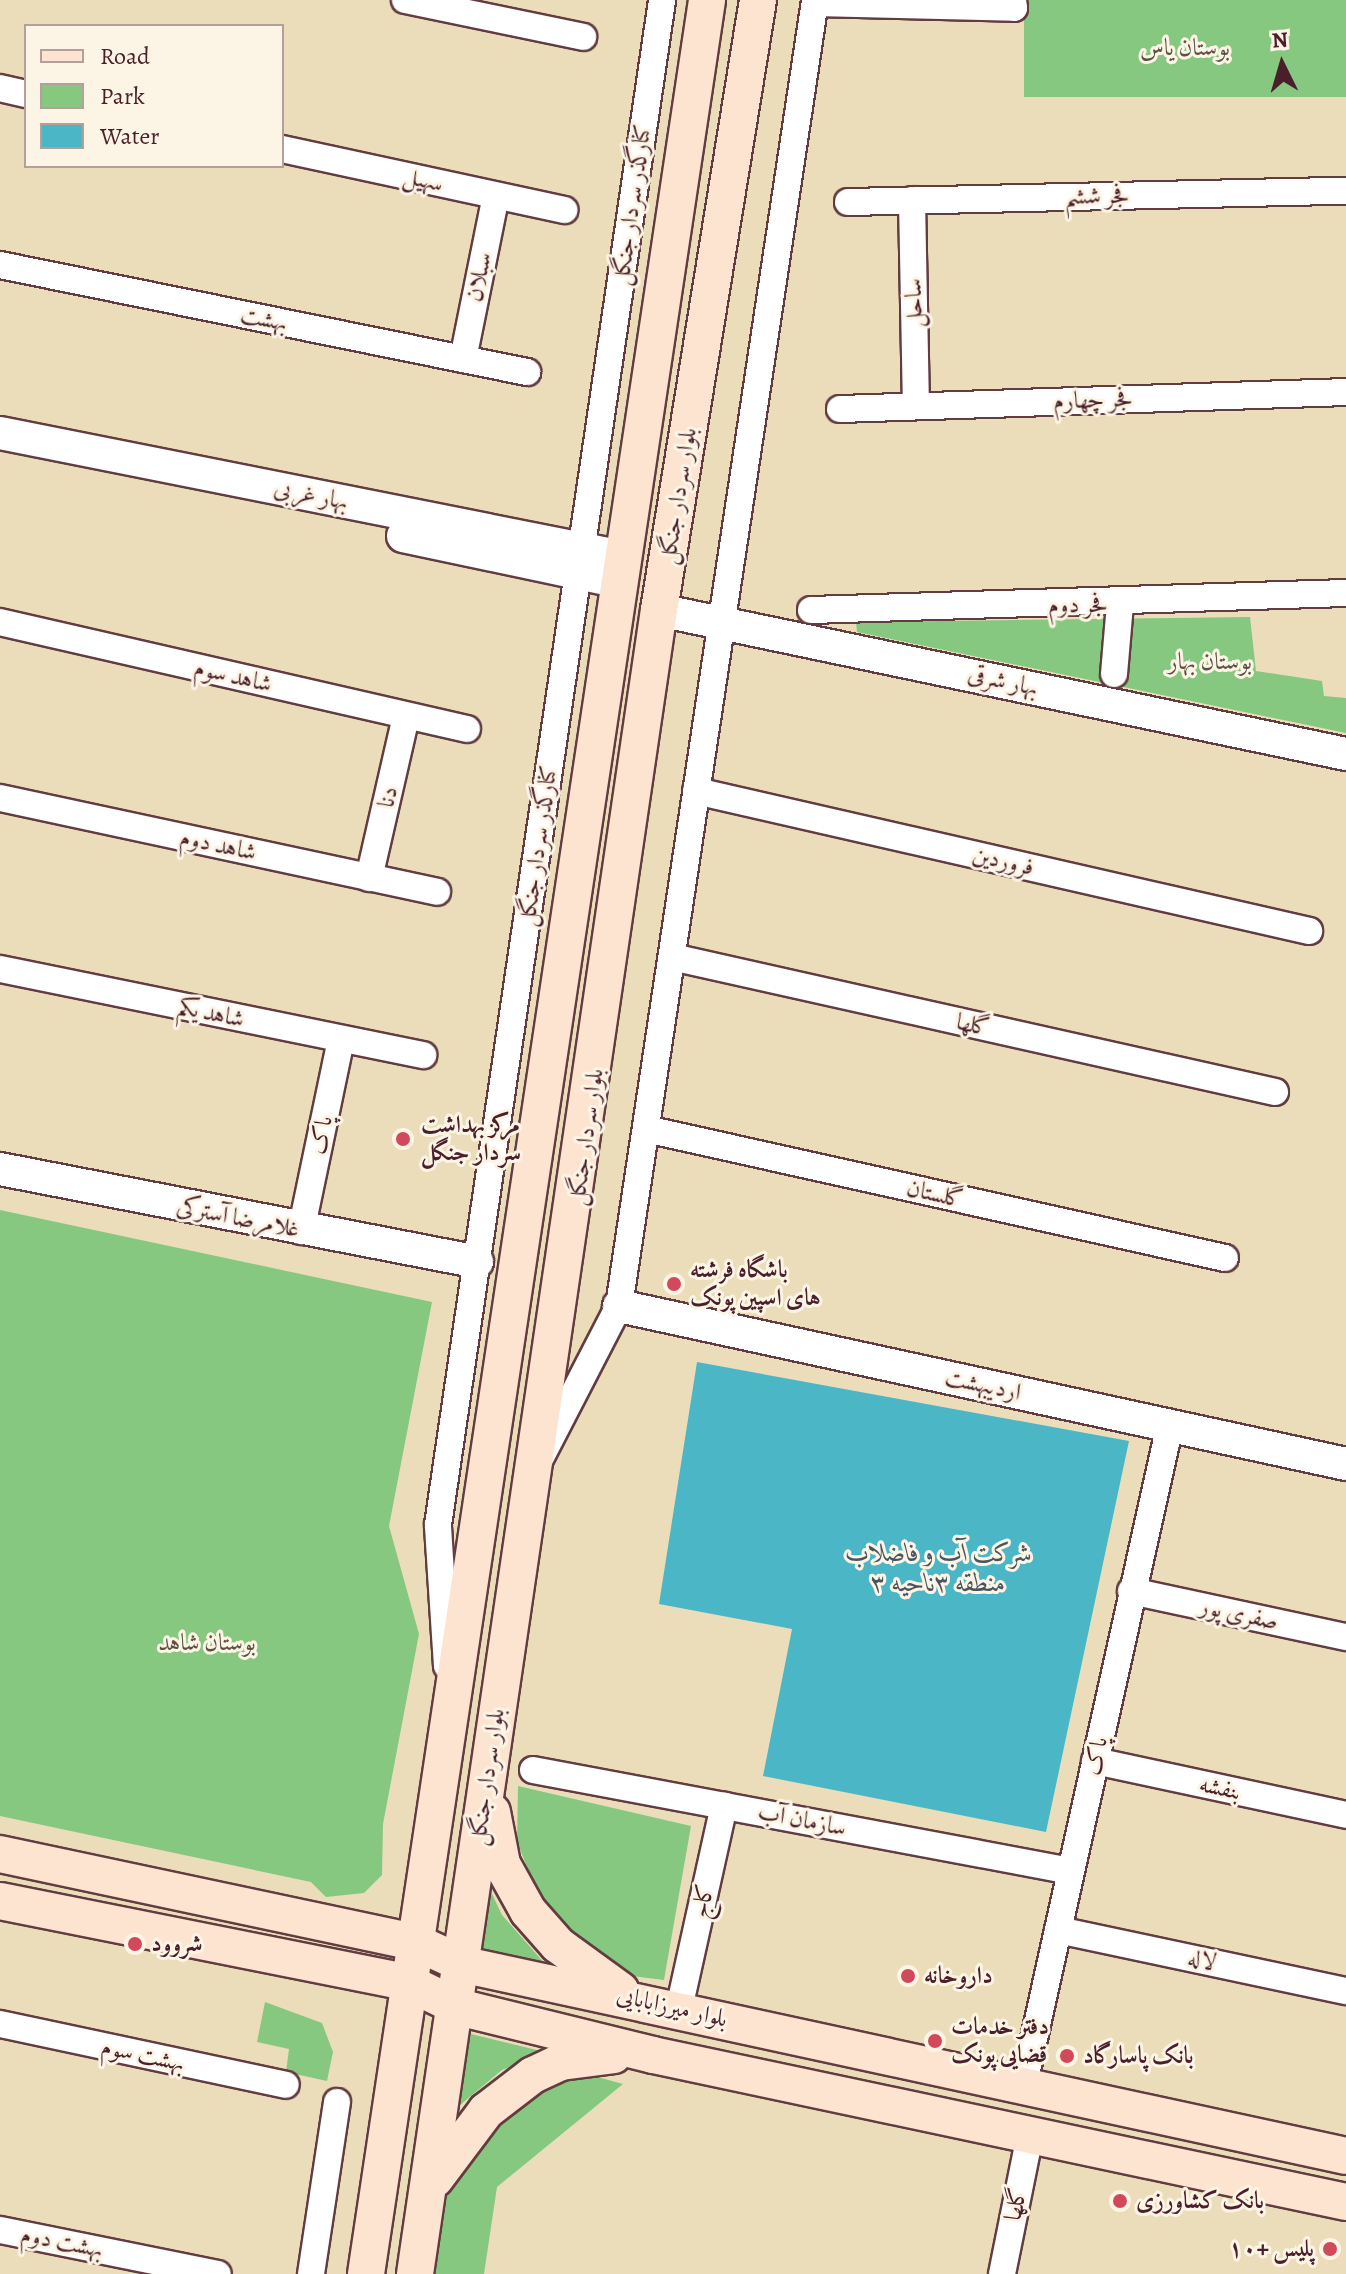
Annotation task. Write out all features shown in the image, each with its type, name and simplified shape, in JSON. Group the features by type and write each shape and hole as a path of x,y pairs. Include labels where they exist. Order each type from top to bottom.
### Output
{"main road":[{"name":"بلوار سردار جنگل","path":"366,2274 450,1693 707,0"},
{"name":"بلوار سردار جنگل","path":"415,2274 465,1965 485,1778 541,1457 659,610 758,0"},
{"path":"485,1778 502,1864 528,1911 558,1945 632,1997"},
{"name":"بلوار میرزابابایی","path":"0,1854 415,1942 465,1965 632,1997 1023,2088 1346,2156"},
{"name":"بلوار میرزابابایی","path":"0,1901 409,1983 458,2007 653,2055 1346,2202"},
{"path":"432,2183 486,2111 533,2075 590,2054 653,2055"}],"street":[{"path":"405,0 477,7 583,37"},
{"name":"کنارگذر سردار جنگل","path":"450,1693 438,1525 662,0"},
{"path":"541,1457 619,1306 815,1 1014,4"},
{"path":"0,88 24,94"},
{"name":"سهیل","path":"284,149 565,210"},
{"name":"فجر ششم","path":"848,202 1346,191"},
{"name":"سبلان","path":"463,359 496,196"},
{"name":"ساحل","path":"912,200 916,405"},
{"name":"بهشت","path":"0,265 527,372"},
{"name":"فجر چهارم","path":"840,409 1346,392"},
{"name":"بهار غربی","path":"0,433 580,561"},
{"name":"بهار غربی","path":"0,453 621,569"},
{"name":"فجر دوم","path":"811,610 1120,604 1346,593"},
{"path":"1114,674 1120,604"},
{"name":"بهار شرقی","path":"659,610 1346,754"},
{"name":"شاهد سوم","path":"0,622 467,729"},
{"name":"دنا","path":"369,878 406,716"},
{"name":"فروردین","path":"696,791 1309,931"},
{"name":"شاهد دوم","path":"0,798 437,892"},
{"name":"گلها","path":"672,957 1275,1092"},
{"name":"شاهد یکم","path":"0,969 423,1055"},
{"name":"پاک","path":"301,1231 341,1040"},
{"name":"گلستان","path":"646,1129 1225,1258"},
{"name":"غلامرضا آسترکی","path":"0,1169 301,1231 477,1262"},
{"name":"اردیبهشت","path":"619,1306 1346,1464"},
{"name":"پاک","path":"1023,2088 1170,1425"},
{"name":"صفری پور","path":"1131,1591 1346,1637"},
{"name":"بنفشه","path":"1095,1761 1346,1815"},
{"name":"سازمان آب","path":"533,1770 1071,1871"},
{"name":"کاج","path":"682,1995 724,1806"},
{"name":"لاله","path":"1058,1930 1346,1991"},
{"name":"بهشت سوم","path":"0,2024 286,2085"},
{"path":"311,2274 337,2102"},
{"name":"گلها","path":"1002,2274 1030,2135"},
{"name":"بهشت دوم","path":"0,2230 162,2268 218,2274"}],"green space":[{"name":"بوستان یاس","path":"1024,0 1346,0 1346,97 1024,97"},
{"name":"بوستان بهار","path":"1250,617 1256,671 1322,681 1324,696 1346,698 1346,733 857,632 856,622"},
{"name":"بوستان شاهد","path":"0,1210 432,1302 389,1526 419,1634 383,1824 382,1875 364,1893 326,1897 311,1882 0,1816"},
{"path":"518,1786 691,1826 664,1980 624,1975 564,1931 541,1901 517,1842"},
{"path":"486,1881 502,1915 553,1973 476,1960"},
{"path":"265,2002 322,2023 333,2052 327,2081 286,2072 289,2049 257,2042"},
{"path":"471,2034 549,2053 502,2070 454,2110"},
{"path":"583,2073 623,2084 497,2187 484,2274 432,2274 445,2184 468,2153 522,2100"}],"water":[{"name":"شرکت آب و فاضلاب منطقه ۳ناحیه ۳","path":"697,1362 1129,1441 1046,1832 763,1776 792,1629 659,1604"}],"place":[{"name":"مرکز بهداشت سردار جنگل","path":"403,1139"},
{"name":"باشگاه فرشته های اسپین پونک","path":"674,1284"},
{"name":"شروود","path":"135,1944"},
{"name":"داروخانه","path":"908,1976"},
{"name":"دفتر خدمات قضایی پونک","path":"935,2041"},
{"name":"بانک پاسارگاد","path":"1067,2056"},
{"name":"بانک کشاورزی","path":"1120,2201"},
{"name":"پلیس +۱۰","path":"1330,2249"}]}
